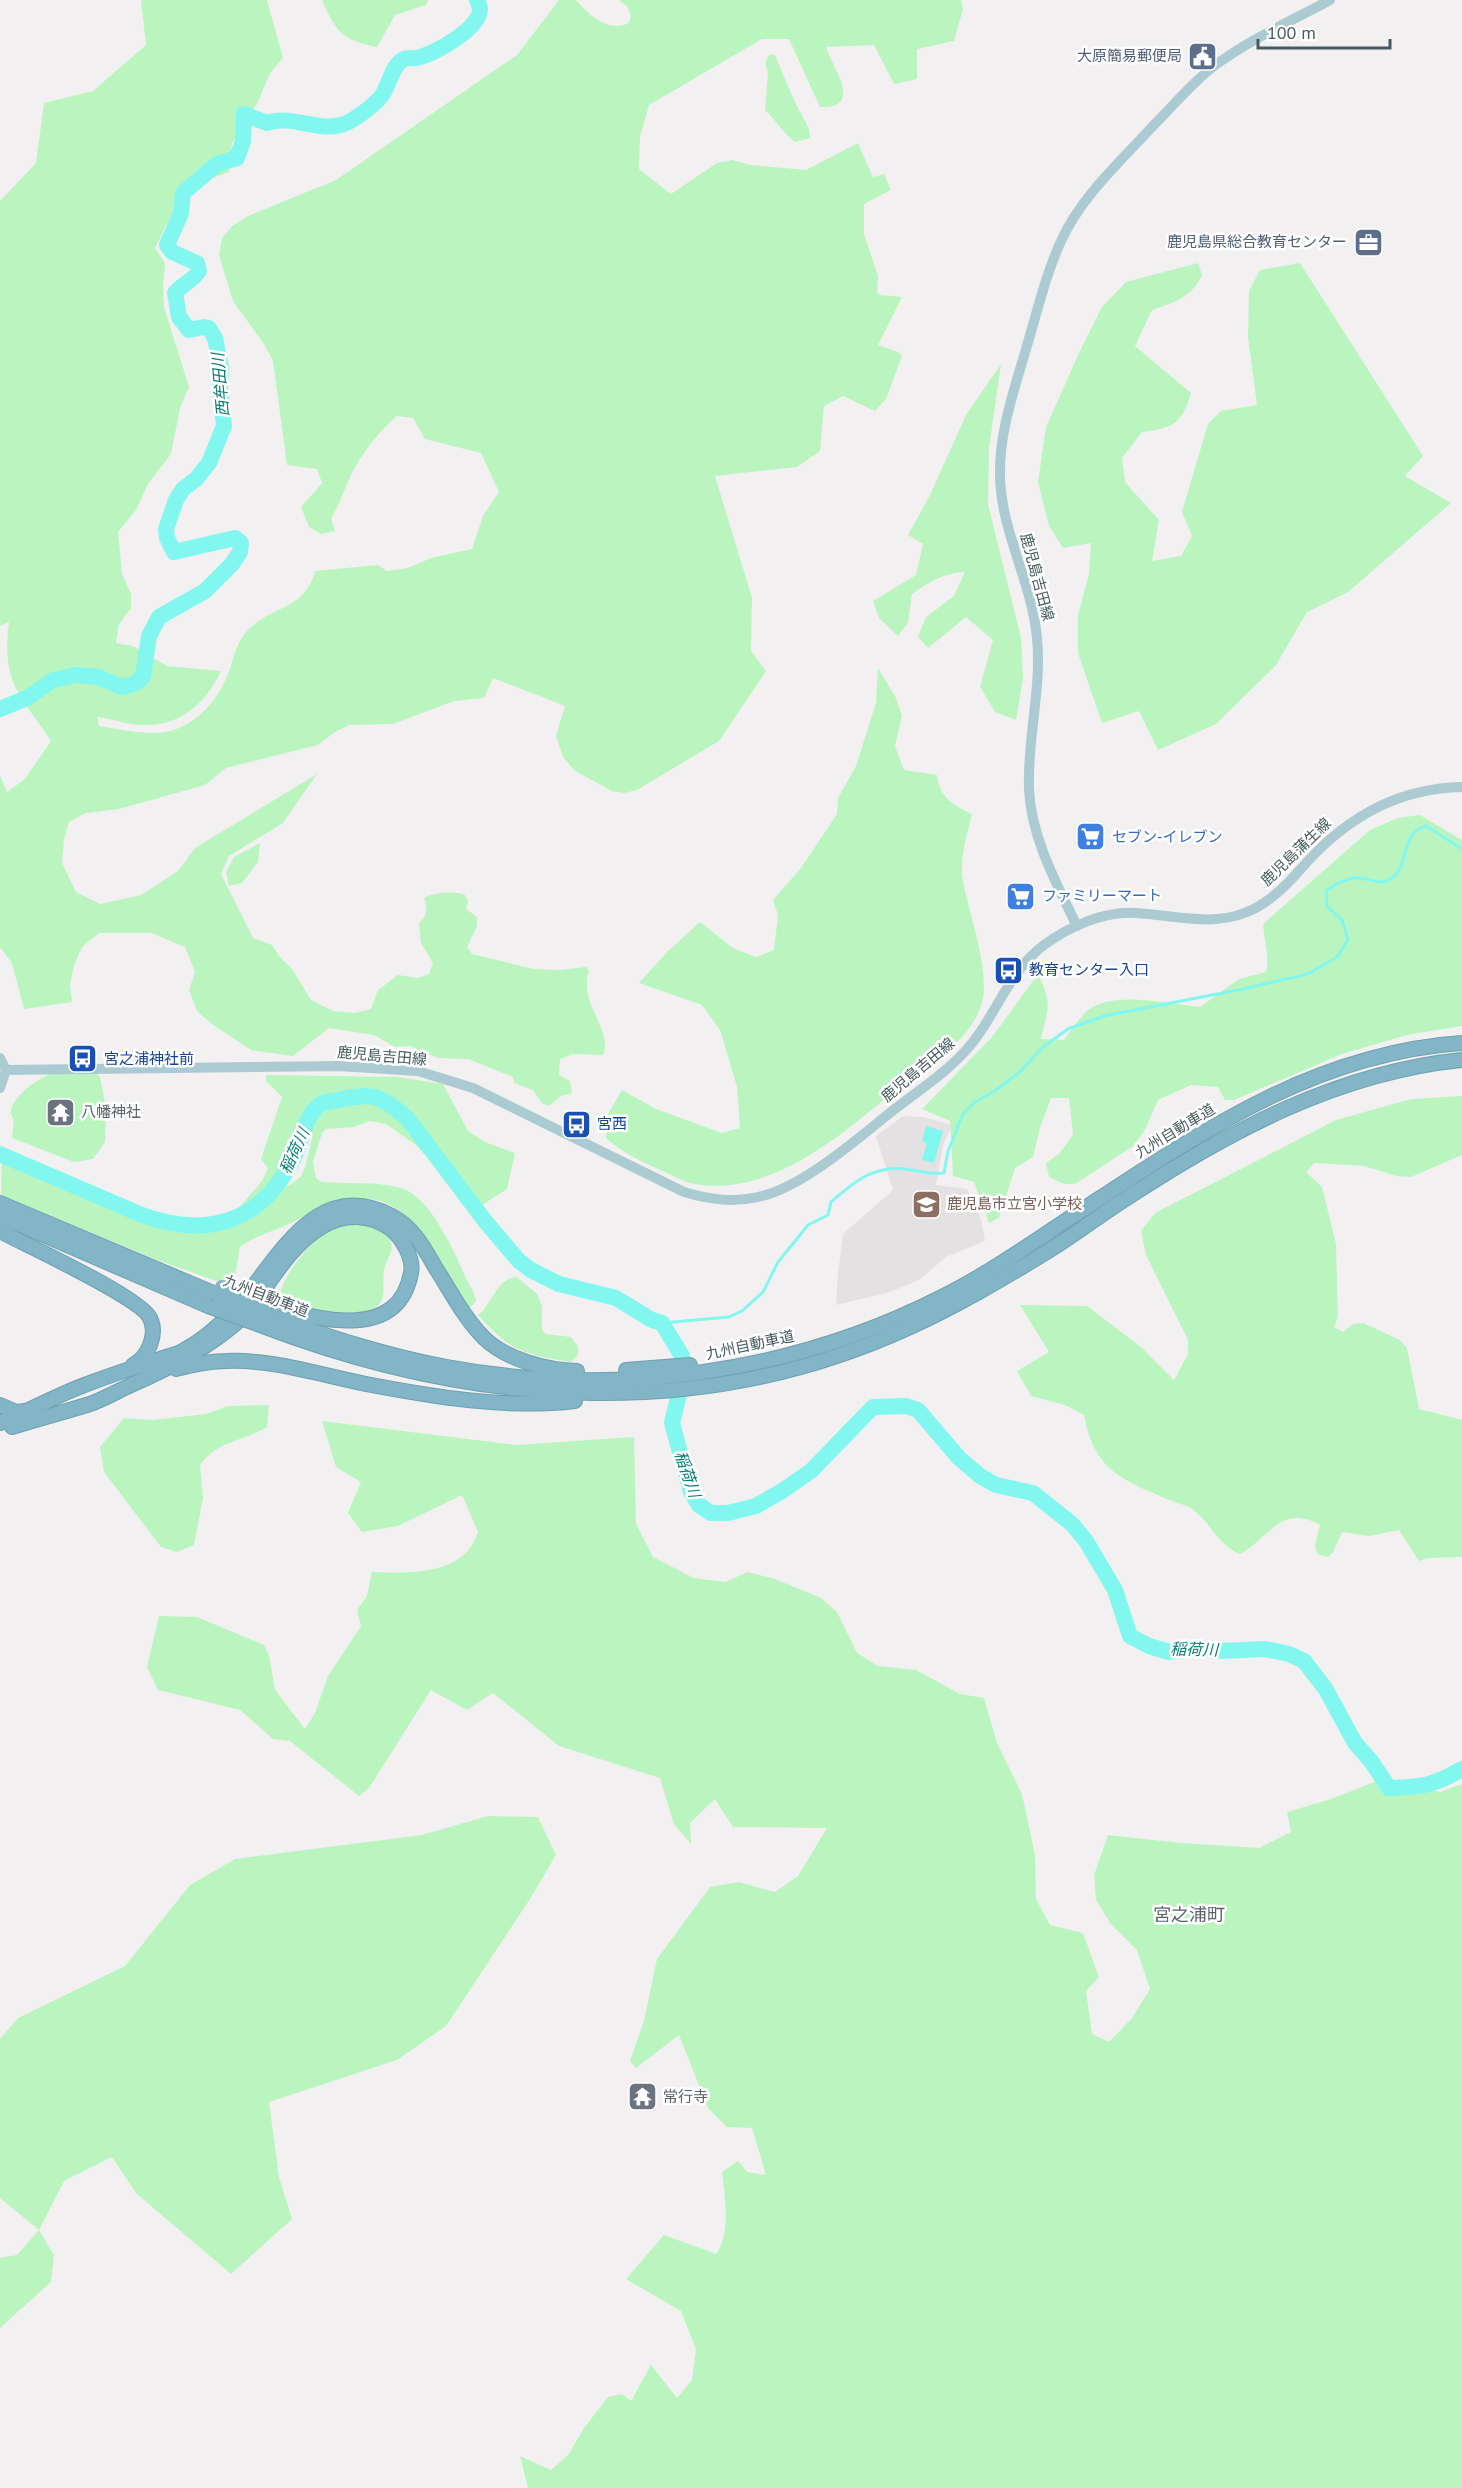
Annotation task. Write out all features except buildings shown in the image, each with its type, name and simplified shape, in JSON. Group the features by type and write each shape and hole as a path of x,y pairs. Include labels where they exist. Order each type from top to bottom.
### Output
{"highway":[{"name":"九州自動車道","path":"694,1375 794,1353 861,1333 943,1297 982,1275 1182,1145 1245,1107 1293,1085 1370,1059 1407,1050 1462,1043"},
{"name":"九州自動車道","path":"2,1218 109,1249 220,1291 341,1354 444,1380 536,1392 652,1379 797,1367 866,1345 906,1329 989,1286 1051,1249 1133,1194 1255,1123 1318,1095 1368,1078 1418,1066 1462,1060"},
{"path":"0,1424 86,1385 181,1352 235,1309 293,1234 311,1219 354,1205 376,1207 399,1219 422,1243 463,1311 485,1338 510,1355 562,1370 610,1372 652,1379"},
{"path":"0,1431 92,1403 200,1351 245,1316 290,1253 323,1226 341,1217 366,1217 381,1222 398,1235 407,1251 412,1269 399,1303 370,1319 344,1321 267,1316"},
{"name":"九州自動車道","path":"2,1218 208,1306 267,1316"},
{"path":"2,1218 137,1304 150,1317 153,1332 147,1352 139,1361 112,1376"},
{"path":"159,1372 226,1360 260,1363 416,1394 525,1403 567,1402 652,1379"},
{"path":"0,1405 16,1412 36,1409"}],"main road":[{"name":"鹿児島吉田線","path":"6,1070 338,1066 418,1071 473,1088 684,1192 712,1199 737,1200 764,1196 803,1177 951,1065 978,1035 1015,975 1029,958 1044,945 1077,926 1046,856 1031,807 1030,757 1038,689 1037,640 1030,594 1008,526 1002,495 1001,452 1004,425 1049,273 1061,241 1081,206 1199,78 1240,49 1329,0"},
{"name":"鹿児島蒲生線","path":"1077,926 1119,914 1133,913 1209,920 1246,913 1262,904 1288,883 1331,837 1362,814 1410,794 1440,788 1462,787"},
{"path":"0,1058 6,1070 0,1088"}],"shaded area":[{"name":"鹿児島市立宮小学校","path":"903,1116 923,1117 952,1125 943,1145 936,1185 967,1189 981,1219 985,1241 946,1257 919,1280 890,1292 836,1305 843,1234 893,1190 876,1136"}],"green space":[{"path":"141,0 267,0 283,58 270,73 258,102 232,143 229,172 198,183 179,200 155,248 165,263 164,307 189,387 180,408 171,454 148,484 136,510 118,532 122,574 131,594 131,608 119,624 116,643 133,646 167,666 221,671 215,683 199,703 190,711 168,722 156,725 136,725 97,717 99,726 154,733 167,732 190,723 209,706 223,685 244,634 258,621 287,606 304,593 315,571 378,565 387,571 408,568 431,558 472,549 483,516 499,492 481,453 425,439 413,418 397,416 377,436 355,467 331,518 335,531 321,534 309,527 301,507 322,483 317,469 287,465 273,361 264,344 233,301 219,255 222,238 232,226 248,216 336,180 517,55 559,0 576,0 593,17 614,26 629,23 631,16 627,6 619,0 961,0 963,9 954,41 917,49 917,79 894,84 874,45 826,47 839,75 843,94 841,101 833,106 820,107 789,39 762,39 649,105 640,137 639,169 671,194 717,163 732,160 750,165 806,170 858,143 873,177 884,174 891,190 864,204 864,234 878,276 877,292 880,295 902,297 878,345 898,352 902,356 886,399 875,411 843,396 824,406 820,451 797,467 715,476 752,598 751,651 766,671 719,741 637,790 624,793 612,791 575,771 563,757 556,736 565,706 493,678 484,698 454,701 393,724 349,725 318,745 226,768 205,785 119,809 86,813 69,822 64,839 62,863 76,892 100,904 141,895 178,871 195,848 317,774 283,823 229,856 221,874 253,938 272,945 292,969 311,1000 333,1011 355,1013 371,1009 378,990 398,975 417,978 429,974 433,963 421,943 419,924 426,912 424,898 445,893 465,895 468,901 466,909 477,917 477,926 467,947 472,954 533,969 560,970 586,967 589,971 588,995 604,1036 603,1055 573,1054 560,1059 559,1075 570,1081 572,1093 561,1096 549,1106 542,1103 533,1090 514,1083 513,1077 468,1059 438,1058 410,1046 395,1047 374,1035 329,1028 293,1056 251,1050 197,1011 189,990 195,972 185,947 151,933 99,933 82,947 74,966 70,984 72,1002 24,1009 12,963 0,947 0,776 7,792 25,779 51,741 15,687 8,660 9,622 0,626 0,201 36,163 44,103 93,91 146,45"},
{"path":"322,0 428,0 426,5 395,15 377,47 356,41 342,33 336,27"},
{"path":"770,54 775,55 809,129 810,138 795,142 765,110 768,73 765,63"},
{"path":"1198,263 1202,275 1198,283 1182,298 1152,310 1135,346 1191,393 1184,412 1175,423 1161,429 1142,432 1122,458 1125,482 1159,520 1152,561 1181,556 1192,536 1182,512 1208,424 1221,411 1257,405 1248,337 1249,291 1260,270 1300,263 1423,456 1405,476 1451,503 1348,592 1307,612 1276,665 1216,724 1158,750 1139,711 1102,723 1078,653 1078,615 1089,574 1091,543 1063,548 1049,526 1038,482 1046,427 1102,307 1126,282"},
{"path":"1001,364 989,448 988,504 1021,638 1023,679 1016,720 995,712 980,687 993,640 966,617 928,648 918,637 926,617 954,596 965,572 937,579 912,594 908,623 898,636 879,618 873,601 916,575 923,544 908,535 930,495 966,415"},
{"path":"878,668 896,698 902,716 895,746 904,770 937,775 944,795 972,814 964,847 962,873 982,961 984,993 981,1006 968,1030 948,1051 807,1157 780,1171 753,1181 724,1185 686,1182 632,1156 606,1138 608,1114 622,1090 656,1109 722,1133 740,1128 737,1087 720,1030 702,1005 639,983 666,953 700,922 733,948 756,957 774,950 778,915 773,900 801,868 837,814 838,798 856,766 876,703"},
{"path":"1420,815 1462,840 1462,1026 1407,1035 1342,1054 1234,1100 1225,1100 1218,1087 1191,1085 1158,1100 1145,1130 1133,1146 1075,1184 1064,1184 1049,1177 1046,1163 1059,1154 1073,1135 1069,1098 1051,1098 1033,1157 1015,1168 999,1218 989,1223 974,1182 953,1176 950,1121 922,1109 992,1037 1038,974 1046,993 1048,1007 1041,1039 1064,1040 1085,1013 1109,1002 1140,1000 1200,1007 1239,979 1266,972 1267,955 1263,924 1370,830 1398,818"},
{"path":"260,843 258,862 242,883 229,886 226,872 234,857"},
{"path":"52,1074 97,1074 100,1077 106,1108 105,1142 93,1159 74,1162 12,1138 14,1119 11,1113 16,1099 31,1085"},
{"path":"266,1075 398,1077 443,1084 468,1131 485,1142 515,1153 507,1189 479,1207 444,1159 441,1158 433,1164 416,1145 386,1124 370,1121 354,1127 326,1129 322,1133 313,1162 316,1178 322,1182 401,1188 412,1193 422,1202 440,1226 473,1292 476,1301 470,1308 420,1231 403,1213 384,1202 360,1199 330,1205 252,1239 240,1247 234,1282 228,1285 157,1260 1,1195 2,1160 159,1227 210,1229 237,1221 301,1176 313,1135 301,1129 295,1157 285,1176 259,1200 244,1210 239,1208 262,1181 268,1168 261,1159 282,1097 266,1081"},
{"path":"1462,1096 1462,1155 1411,1177 1397,1176 1364,1166 1314,1163 1306,1172 1322,1187 1336,1244 1338,1317 1334,1327 1343,1332 1353,1324 1363,1323 1400,1340 1407,1348 1419,1409 1462,1420 1462,1557 1428,1558 1419,1561 1399,1530 1369,1536 1342,1532 1333,1552 1328,1557 1317,1554 1315,1545 1320,1525 1306,1519 1295,1518 1276,1526 1240,1554 1219,1539 1202,1518 1189,1507 1136,1485 1112,1470 1095,1448 1084,1415 1065,1405 1031,1396 1017,1371 1049,1352 1020,1305 1087,1306 1141,1347 1174,1380 1188,1354 1188,1340 1146,1255 1141,1231 1155,1213 1336,1120 1411,1099"},
{"path":"364,1223 386,1233 392,1249 385,1266 383,1296 380,1303 372,1309 347,1313 301,1306 279,1299 293,1267 321,1236 340,1225"},
{"path":"517,1277 537,1294 542,1306 542,1330 546,1334 571,1337 578,1346 578,1355 571,1362 529,1354 509,1344 478,1315 504,1282"},
{"path":"269,1405 267,1427 223,1446 200,1465 203,1498 194,1545 177,1552 161,1547 104,1472 100,1447 124,1418 153,1420 206,1414 228,1406"},
{"path":"322,1421 516,1445 634,1437 636,1524 653,1557 694,1578 725,1582 748,1572 775,1579 821,1598 837,1612 857,1653 878,1666 916,1670 960,1694 984,1698 997,1743 1022,1794 1035,1855 1036,1899 1050,1925 1083,1933 1099,1977 1086,1991 1092,2034 1109,2042 1132,2018 1150,1989 1137,1950 1110,1923 1096,1900 1094,1875 1108,1835 1259,1848 1291,1832 1287,1812 1331,1799 1382,1779 1440,1792 1462,1784 1462,2488 528,2488 520,2456 551,2470 569,2454 584,2428 608,2397 622,2394 631,2401 651,2365 677,2398 692,2380 696,2349 681,2311 626,2279 664,2235 716,2254 721,2246 725,2226 722,2172 738,2161 747,2172 766,2175 752,2128 727,2127 708,2108 679,2035 636,2068 630,2061 644,2021 657,1959 710,1887 739,1882 775,1892 798,1876 827,1828 733,1827 715,1799 690,1823 691,1844 674,1824 660,1778 559,1746 493,1693 467,1710 431,1690 369,1788 359,1796 290,1741 273,1739 240,1710 158,1690 147,1667 159,1616 197,1617 264,1645 269,1655 275,1690 305,1729 315,1713 328,1676 361,1626 357,1610 367,1596 372,1572 434,1569 461,1557 471,1546 478,1532 462,1495 398,1526 362,1532 348,1513 361,1482 336,1467"},
{"path":"488,1816 538,1817 556,1855 530,1899 446,2026 397,2060 269,2102 279,2177 292,2219 231,2274 136,2193 112,2157 64,2181 39,2230 0,2198 0,2039 18,2018 125,1966 190,1885 235,1859 422,1835"},
{"path":"39,2230 54,2255 51,2282 0,2328 0,2258 17,2255"}],"water":[{"path":"926,1126 943,1131 934,1163 922,1160 927,1143 922,1141"}],"waterway":[{"name":"西牟田川","path":"0,709 27,698 53,680 76,675 98,677 122,687 136,683 143,676 149,636 159,617 205,591 232,564 240,552 241,543 235,538 174,552 167,538 166,529 176,500 183,489 196,479 209,463 224,426 220,388 221,367 215,338 209,328 189,330 179,317 175,293 199,271 197,263 172,252 167,245 181,213 183,193 217,164 237,158 243,141 244,114 267,123 286,121 334,126 349,122 380,98 400,62 406,58 417,58 434,51 455,40 473,25 480,9 477,0"},
{"path":"662,1323 729,1317 742,1311 763,1292 778,1262 808,1225 828,1215 831,1202 865,1176 894,1168 944,1173 948,1151 963,1114 975,1102 1020,1072 1043,1047 1068,1029 1104,1016 1308,974 1337,957 1348,940 1342,920 1327,906 1326,891 1340,882 1351,879 1360,878 1383,882 1392,878 1398,872 1412,835 1418,829 1426,826 1462,849"},
{"name":"稲荷川","path":"0,1154 142,1215 166,1222 189,1225 211,1224 231,1219 250,1210 266,1197 281,1179 294,1157 309,1118 319,1105 360,1096 383,1100 408,1119 485,1221 519,1261 531,1270 559,1284 616,1298 652,1320 662,1323 682,1356 680,1390 672,1423 691,1492 699,1505 711,1513 728,1513 756,1506 782,1491 811,1471 873,1407 906,1406 918,1410 959,1458 980,1476 996,1485 1033,1493 1072,1524 1086,1541 1115,1590 1130,1636 1149,1646 1169,1652 1197,1648 1220,1651 1265,1649 1289,1654 1304,1661 1325,1688 1355,1743 1371,1761 1389,1788 1427,1784 1462,1769"}],"place":[{"name":"大原簡易郵便局","path":"1203,56"},
{"name":"鹿児島県総合教育センター","path":"1368,242"},
{"name":"セブン-イレブン","path":"1091,837"},
{"name":"ファミリーマート","path":"1021,896"},
{"name":"教育センター入口","path":"1008,970"},
{"name":"宮之浦神社前","path":"83,1059"},
{"name":"八幡神社","path":"60,1112"},
{"name":"宮西","path":"576,1124"},
{"name":"鹿児島市立宮小学校","path":"926,1204"},
{"name":"常行寺","path":"642,2097"}],"district":[{"name":"宮之浦町","path":"1189,1915"}]}
